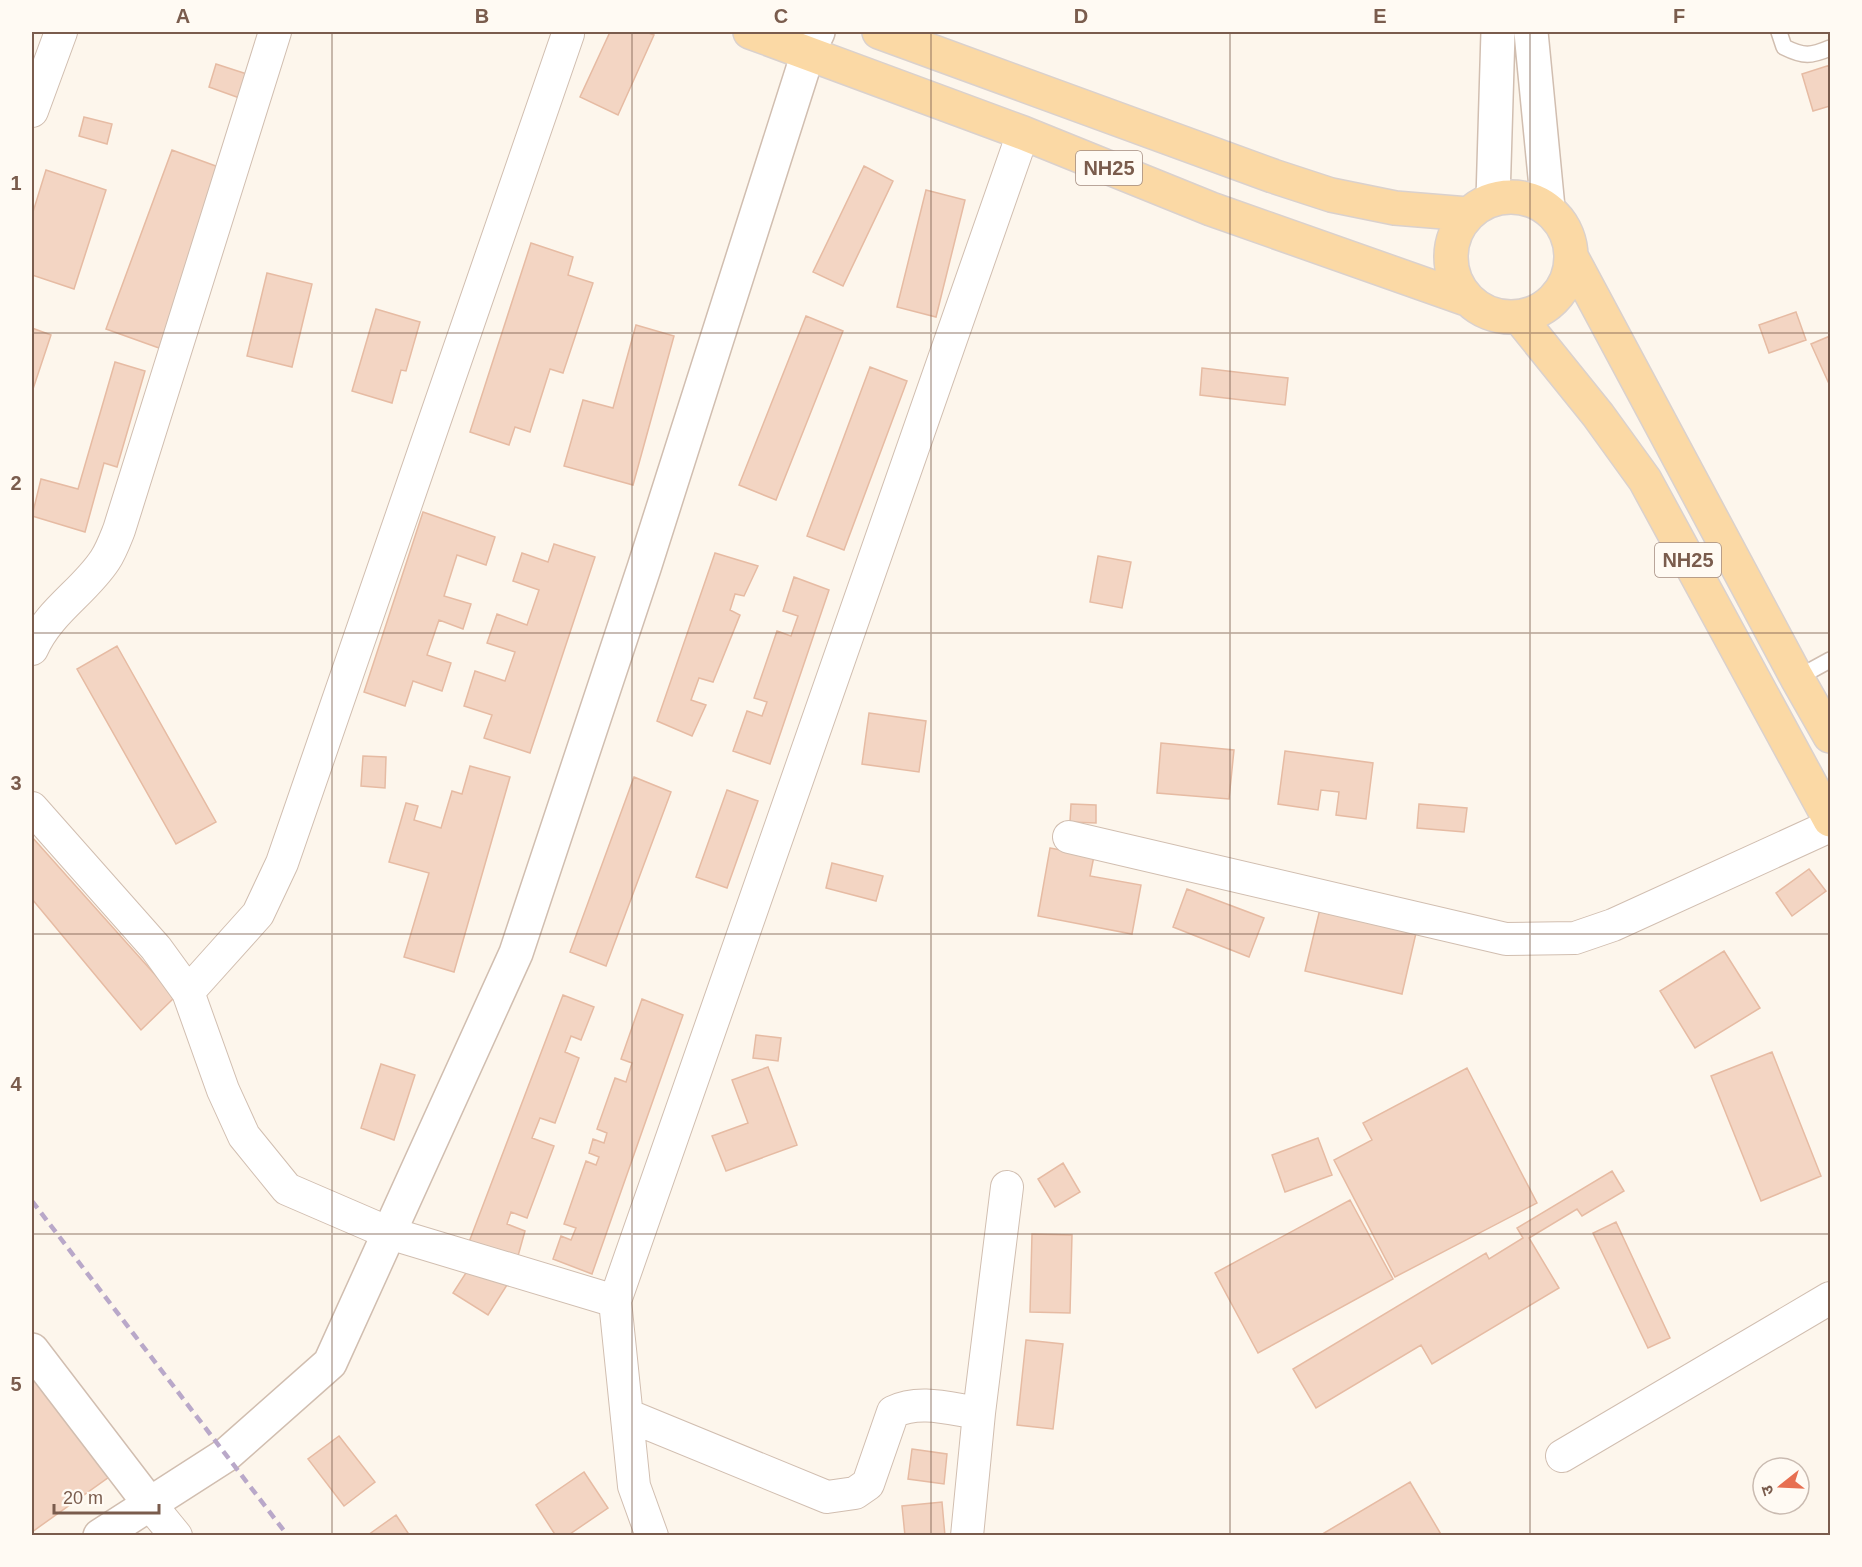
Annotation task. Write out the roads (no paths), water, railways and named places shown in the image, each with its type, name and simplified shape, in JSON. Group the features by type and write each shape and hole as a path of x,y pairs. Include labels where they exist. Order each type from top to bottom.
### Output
{"main road":[{"name":"NH25","path":"750,32 813,42 1023,134 1211,209 1469,300 1492,315 1519,317 1545,307 1565,286 1572,258"},
{"name":"NH25","path":"879,32 1273,176 1331,195 1395,207 1480,206 1521,197 1548,208 1566,230 1572,258 1830,736"},
{"name":"NH25","path":"1469,300 1453,273 1453,242 1480,206"},
{"name":"NH25","path":"1519,317 1598,415 1645,480 1830,820"}],"street":[{"path":"32,111 61,32"},
{"path":"32,649 36,638 58,609 105,560 119,530 275,32"},
{"path":"1480,206 1498,32"},
{"path":"1532,32 1548,208"},
{"path":"188,992 258,914 282,863 568,34"},
{"path":"100,1536 226,1455 330,1363 516,953 644,568 813,42"},
{"path":"652,1536 634,1486 615,1301 1023,134"},
{"path":"32,808 156,948 188,992 223,1090 244,1136 287,1190 389,1233 615,1301"},
{"path":"1069,837 1506,939 1575,938 1613,925 1830,826"},
{"path":"967,1536 979,1413 1007,1187"},
{"path":"1562,1456 1830,1298"},
{"path":"32,1350 176,1536"},
{"path":"627,1415 827,1497 855,1493 868,1484 893,1412 903,1407 921,1404 979,1413"}],"lane":[{"path":"1779,32 1784,47 1799,55 1814,54 1830,48"},
{"path":"1797,678 1830,660"}],"railway":[{"path":"32,1201 288,1536"}]}
